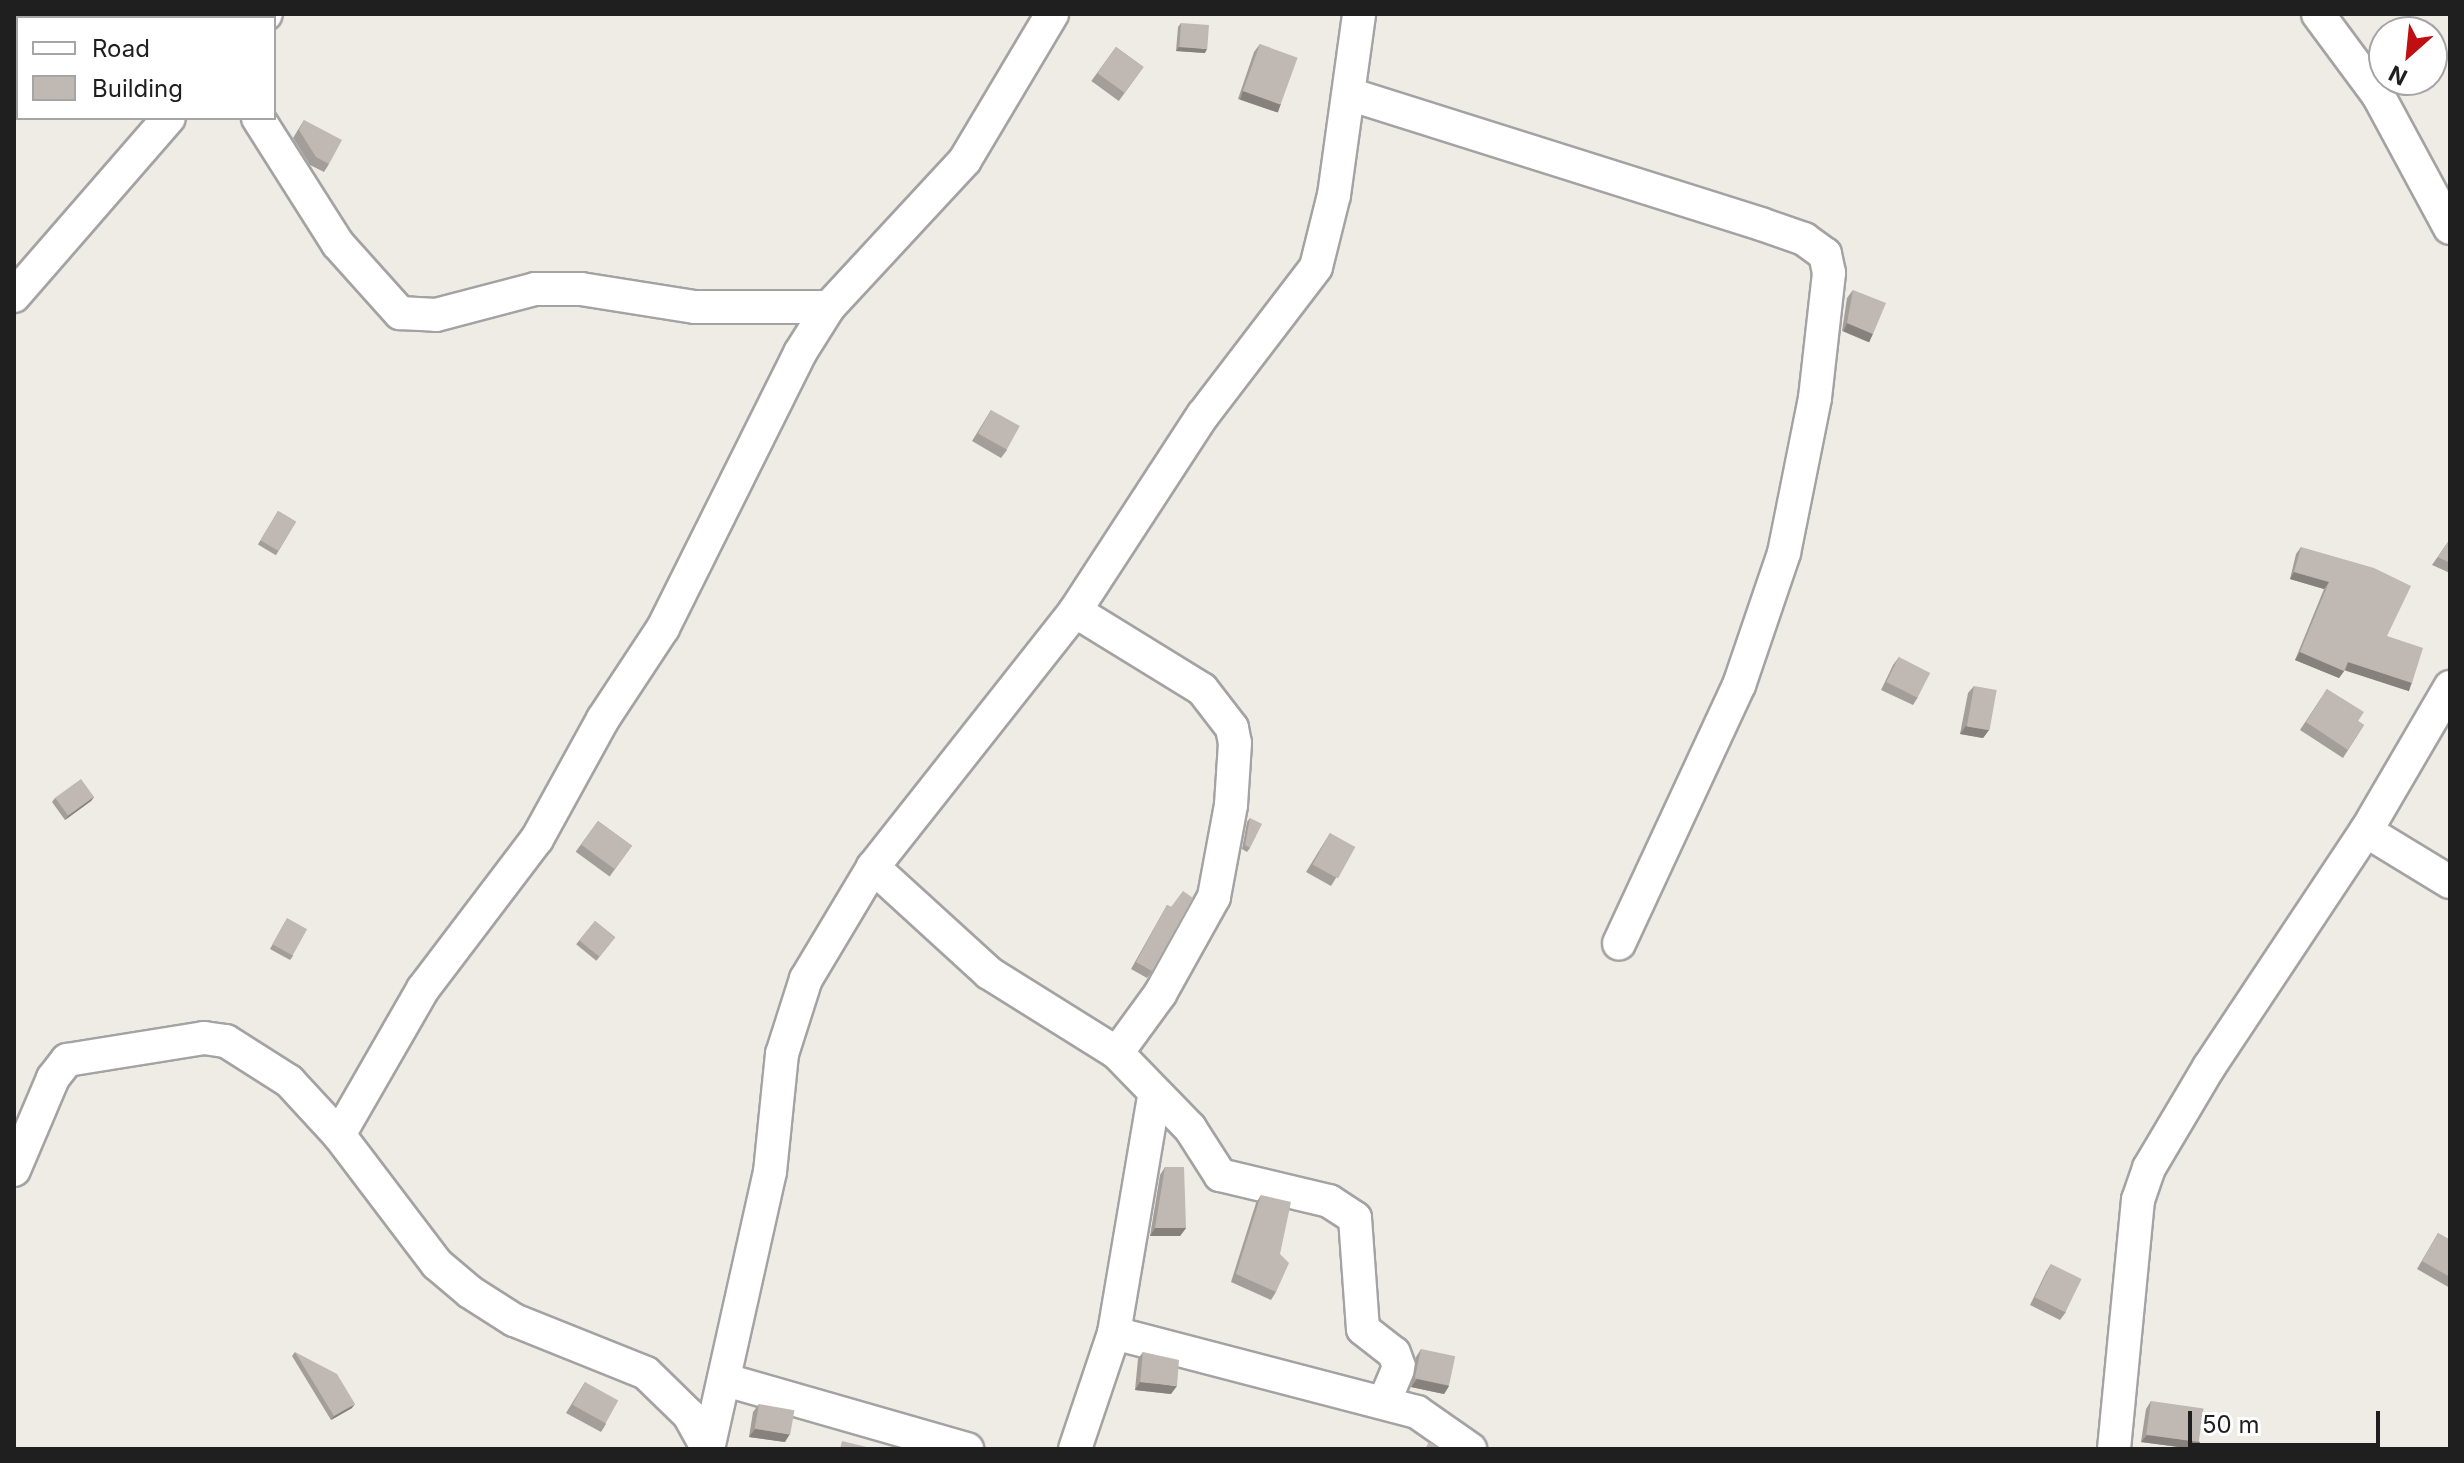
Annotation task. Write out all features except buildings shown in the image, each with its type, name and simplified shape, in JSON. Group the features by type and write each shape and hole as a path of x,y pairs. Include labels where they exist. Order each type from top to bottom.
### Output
{"street":[{"path":"339,1135 423,989 537,839 603,719 663,628 800,353 829,307 965,160 1052,14"},
{"path":"708,1449 726,1380 770,1172 775,1104 791,1015 822,948 873,867 1075,611 1203,415 1316,267 1326,242 1359,14"},
{"path":"2318,14 2378,95 2450,228"},
{"path":"1349,94 1761,224 1804,239 1825,254 1829,273 1815,398 1784,553 1739,685 1619,943"},
{"path":"14,296 167,120"},
{"path":"259,120 338,244 400,313 436,315 551,289 581,289 695,307 829,307"},
{"path":"1075,611 1202,689 1223,713 1235,743 1229,819 1214,897 1160,994 1117,1053"},
{"path":"2114,1449 2136,1212 2149,1168 2223,1045 2366,831 2450,687"},
{"path":"2366,831 2450,882"},
{"path":"873,867 989,973 1117,1053 1154,1096 1190,1128 1220,1175 1329,1201 1355,1218 1359,1228 1363,1329 1394,1353 1399,1367 1384,1402"},
{"path":"14,1170 53,1078 67,1060 204,1038 226,1041 289,1081 339,1135 437,1264 514,1320 646,1373 681,1406 708,1449"},
{"path":"1075,1449 1114,1333 1154,1096"},
{"path":"1114,1333 1173,1352 1417,1412 1470,1449"},
{"path":"726,1380 967,1449"}]}
